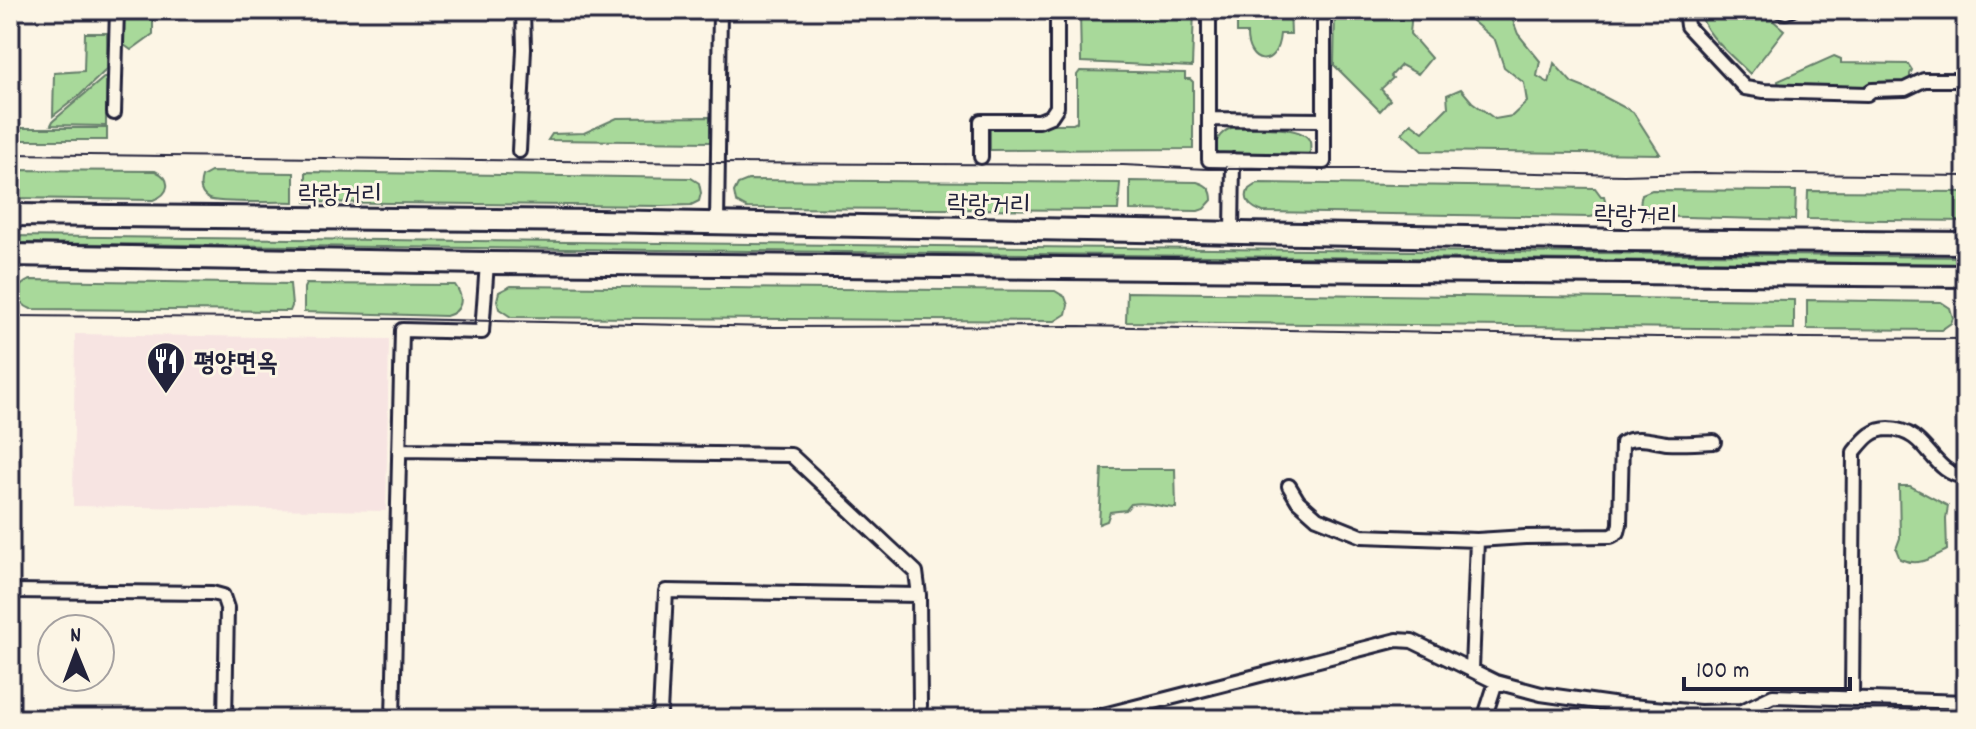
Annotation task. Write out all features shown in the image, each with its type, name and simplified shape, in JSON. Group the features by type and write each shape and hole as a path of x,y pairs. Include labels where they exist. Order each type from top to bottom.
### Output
{"main road":[{"name":"락랑거리","path":"10,215 1966,243"},
{"path":"10,255 487,263 1966,276"}],"street":[{"path":"114,113 117,10"},
{"path":"519,151 523,10"},
{"path":"717,223 720,10"},
{"path":"981,157 981,121 1039,121 1051,116 1057,107 1057,10"},
{"path":"1209,10 1209,160 1324,162 1324,10"},
{"path":"1685,10 1687,26 1745,88 1867,94 1872,90 1905,89 1924,80 1966,80"},
{"path":"1779,10 1792,10"},
{"path":"1209,119 1323,120"},
{"path":"1232,234 1233,160"},
{"path":"393,719 402,330 482,332 487,263"},
{"path":"1852,699 1854,452 1871,433 1881,429 1897,429 1912,434 1950,473 1966,477"},
{"path":"1289,486 1298,501 1317,518 1362,536 1477,540 1611,536 1618,532 1620,524 1622,443 1627,440 1714,442"},
{"path":"399,450 791,455 916,572 920,706"},
{"path":"1472,669 1477,540"},
{"path":"10,591 212,593 223,596 227,608 225,719"},
{"path":"654,719 660,713 666,591 919,595"},
{"path":"1088,719 1122,715 1397,640 1412,641 1496,682 1541,694 1619,705 1700,712 1742,711 1773,696 1966,702"},
{"path":"1484,719 1496,682"}],"shaded area":[{"path":"75,334 389,339 386,511 73,506"}],"green space":[{"path":"153,10 153,34 131,50 124,45 124,16 129,11"},
{"path":"1078,10 1194,10 1192,67 1081,62"},
{"path":"1237,10 1290,10 1291,34 1280,34 1278,46 1268,58 1256,57 1248,44 1247,33 1237,33"},
{"path":"1335,10 1412,10 1410,34 1431,58 1418,74 1401,65 1381,89 1390,100 1380,111 1334,65"},
{"path":"1459,10 1509,10 1518,34 1540,61 1537,76 1549,83 1554,63 1572,83 1633,112 1660,154 1422,151 1402,133 1411,123 1423,132 1448,107 1447,95 1461,89 1472,102 1495,119 1512,116 1527,102 1524,83 1504,67 1495,40"},
{"path":"1701,10 1757,10 1784,30 1750,74 1712,36"},
{"path":"85,33 107,33 107,69 53,116 54,73 84,71"},
{"path":"1834,56 1841,59 1841,63 1908,64 1912,70 1910,79 1901,86 1779,87 1778,81"},
{"path":"1080,71 1185,73 1185,79 1193,82 1193,149 990,150 990,124 1077,122 1077,75"},
{"path":"106,76 106,126 51,125 53,121"},
{"path":"710,117 710,142 548,140 552,134 584,133 617,118"},
{"path":"15,128 107,128 107,140 15,140"},
{"path":"1231,128 1275,128 1298,132 1310,142 1310,155 1215,153 1218,138"},
{"path":"10,170 155,171 165,178 167,186 163,194 153,200 10,198"},
{"path":"211,172 294,173 294,202 209,199 202,192 201,184 202,177"},
{"path":"306,172 691,178 699,183 701,193 699,201 691,205 661,206 306,202"},
{"path":"748,180 1120,183 1118,210 747,208 736,202 734,192 738,184"},
{"path":"1130,181 1197,182 1208,188 1212,200 1198,211 1130,210"},
{"path":"1258,183 1595,188 1604,196 1606,204 1600,215 1590,217 1263,212 1247,200 1249,189"},
{"path":"1652,190 1796,191 1795,220 1648,216 1642,209 1642,194"},
{"path":"1808,191 1966,192 1966,221 1807,219"},
{"path":"10,236 1966,257 1966,264 10,243"},
{"path":"31,280 290,284 292,306 290,311 31,309 22,303 18,294 21,286"},
{"path":"306,284 455,285 461,299 459,308 446,316 304,312"},
{"path":"511,286 1055,291 1065,297 1068,305 1066,314 1055,321 511,317 499,309 497,300 499,292"},
{"path":"1127,292 1794,300 1794,329 1126,322"},
{"path":"1807,300 1941,302 1950,308 1953,318 1941,330 1807,329"},
{"path":"1102,469 1175,469 1176,508 1131,504 1126,510 1110,512 1107,521 1099,524"},
{"path":"1899,486 1910,486 1948,506 1947,550 1918,562 1900,559 1896,549 1900,538"}],"tram line":[{"path":"10,154 1123,165 1624,175 1966,176"},
{"path":"10,316 402,319 775,327 1079,326 1657,337 1966,339"}],"place":[{"name":"평양면옥","path":"166,395"}]}
